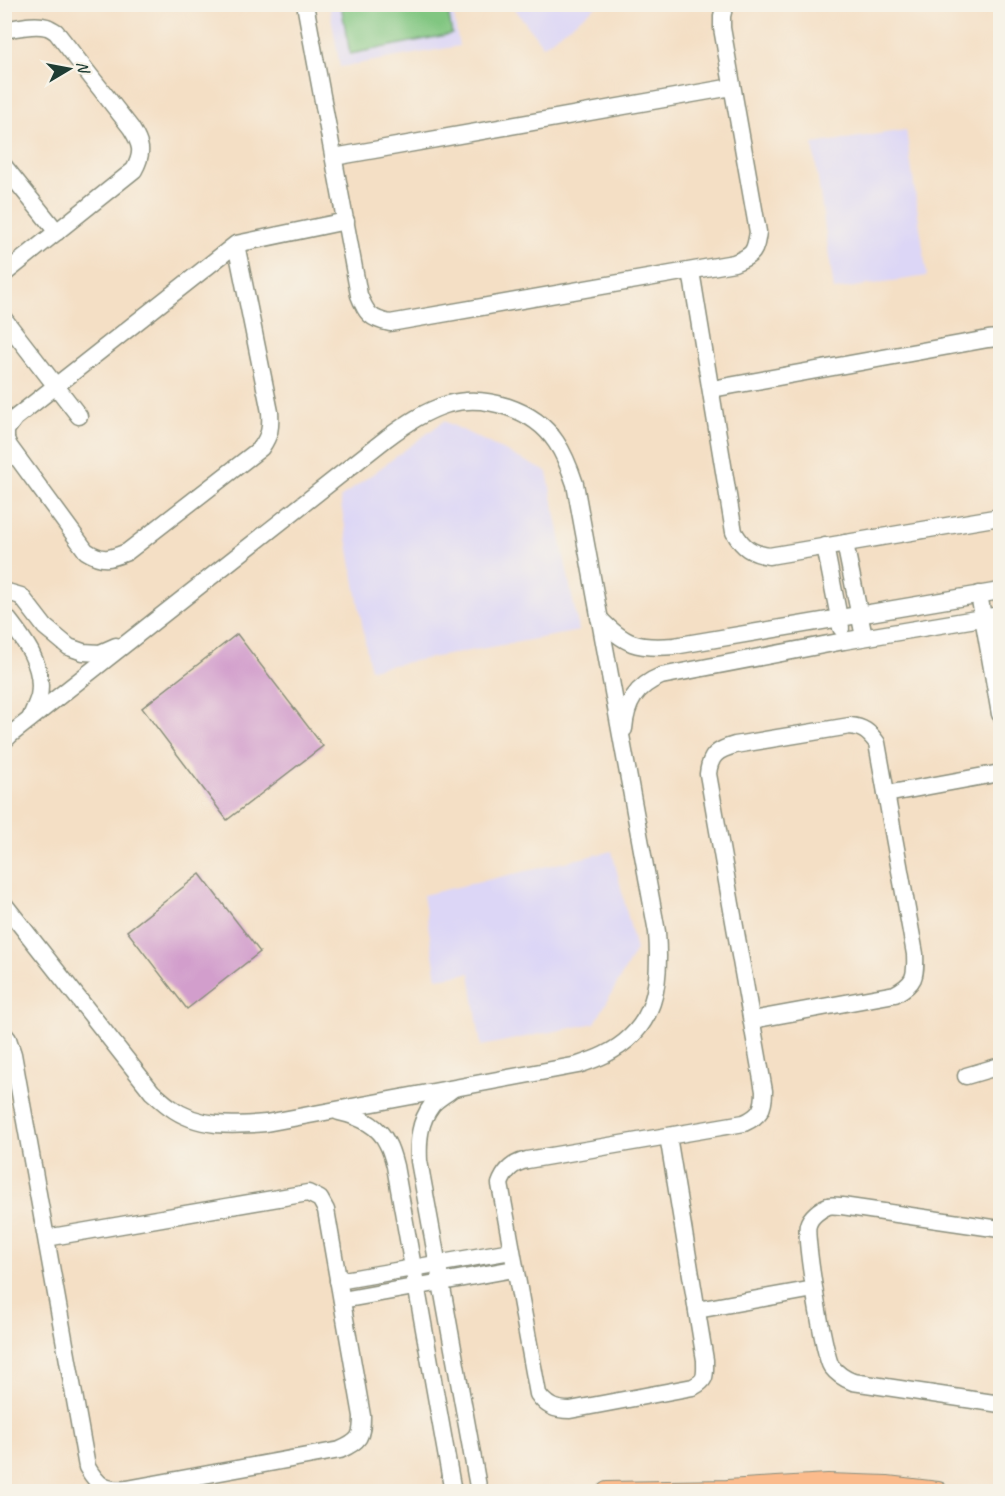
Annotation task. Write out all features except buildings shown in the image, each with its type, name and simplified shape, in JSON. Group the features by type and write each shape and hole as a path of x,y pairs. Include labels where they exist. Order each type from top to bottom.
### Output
{"main road":[{"path":"607,1491 727,1490 828,1484 938,1491"}],"street":[{"path":"305,4 359,295 370,316 390,322 691,271 734,263 746,258 755,249 758,232 722,28 725,4"},
{"path":"4,30 39,26 56,32 130,128 141,149 134,170 4,274"},
{"path":"334,157 732,87"},
{"path":"4,166 57,232"},
{"path":"236,244 270,412 271,425 268,438 261,448 128,552 114,558 95,557 86,551 9,446 6,430 15,418 236,244 346,221"},
{"path":"691,271 734,532 739,542 747,549 769,556 1000,517"},
{"path":"4,319 79,416"},
{"path":"712,389 988,339 1000,340"},
{"path":"4,741 416,417 448,404 473,401 517,410 555,439 566,457 575,484 657,932 659,962 657,985 650,1010 640,1027 622,1044 604,1055 578,1065 266,1123 238,1126 218,1125 186,1116 170,1107 152,1092 4,904"},
{"path":"845,543 864,637"},
{"path":"825,546 844,640"},
{"path":"599,618 615,634 638,645 674,646 998,591 1000,614 844,640 681,671 651,680 641,687 628,708 625,716 623,748"},
{"path":"4,609 13,594 45,627 69,647 83,652 100,653 131,640"},
{"path":"979,594 1000,714"},
{"path":"4,614 26,642 39,675 39,696 29,720"},
{"path":"668,1136 705,1360 705,1374 702,1383 671,1392 570,1410 557,1410 549,1406 538,1394 500,1184 504,1174 518,1162 668,1136 744,1124 760,1113 765,1091 752,1020 708,774 709,764 722,749 735,745 850,726 859,727 877,743 915,954 914,977 908,987 895,994 752,1020"},
{"path":"886,794 1000,773"},
{"path":"4,1034 13,1054 87,1467 94,1479 104,1487 115,1490 138,1487 340,1450 357,1440 362,1431 362,1416 326,1210 320,1199 308,1193 46,1238"},
{"path":"966,1076 1000,1066"},
{"path":"454,1089 433,1104 423,1122 418,1139 419,1161 478,1491"},
{"path":"332,1111 355,1116 377,1130 387,1141 395,1166 453,1491"},
{"path":"1000,1229 842,1206 828,1206 812,1218 808,1224 807,1235 826,1354 830,1365 845,1379 1000,1404"},
{"path":"338,1281 511,1251"},
{"path":"342,1300 514,1269"},
{"path":"697,1310 814,1289"}],"shaded area":[{"path":"329,5 452,5 459,46 340,67"},
{"path":"512,5 598,5 543,46"},
{"path":"906,130 927,276 834,290 813,144"},
{"path":"444,421 547,472 579,631 370,669 340,498"},
{"path":"612,851 636,950 595,1023 481,1046 470,973 437,978 423,895"}],"green space":[{"path":"341,5 447,5 452,34 350,54"}]}
